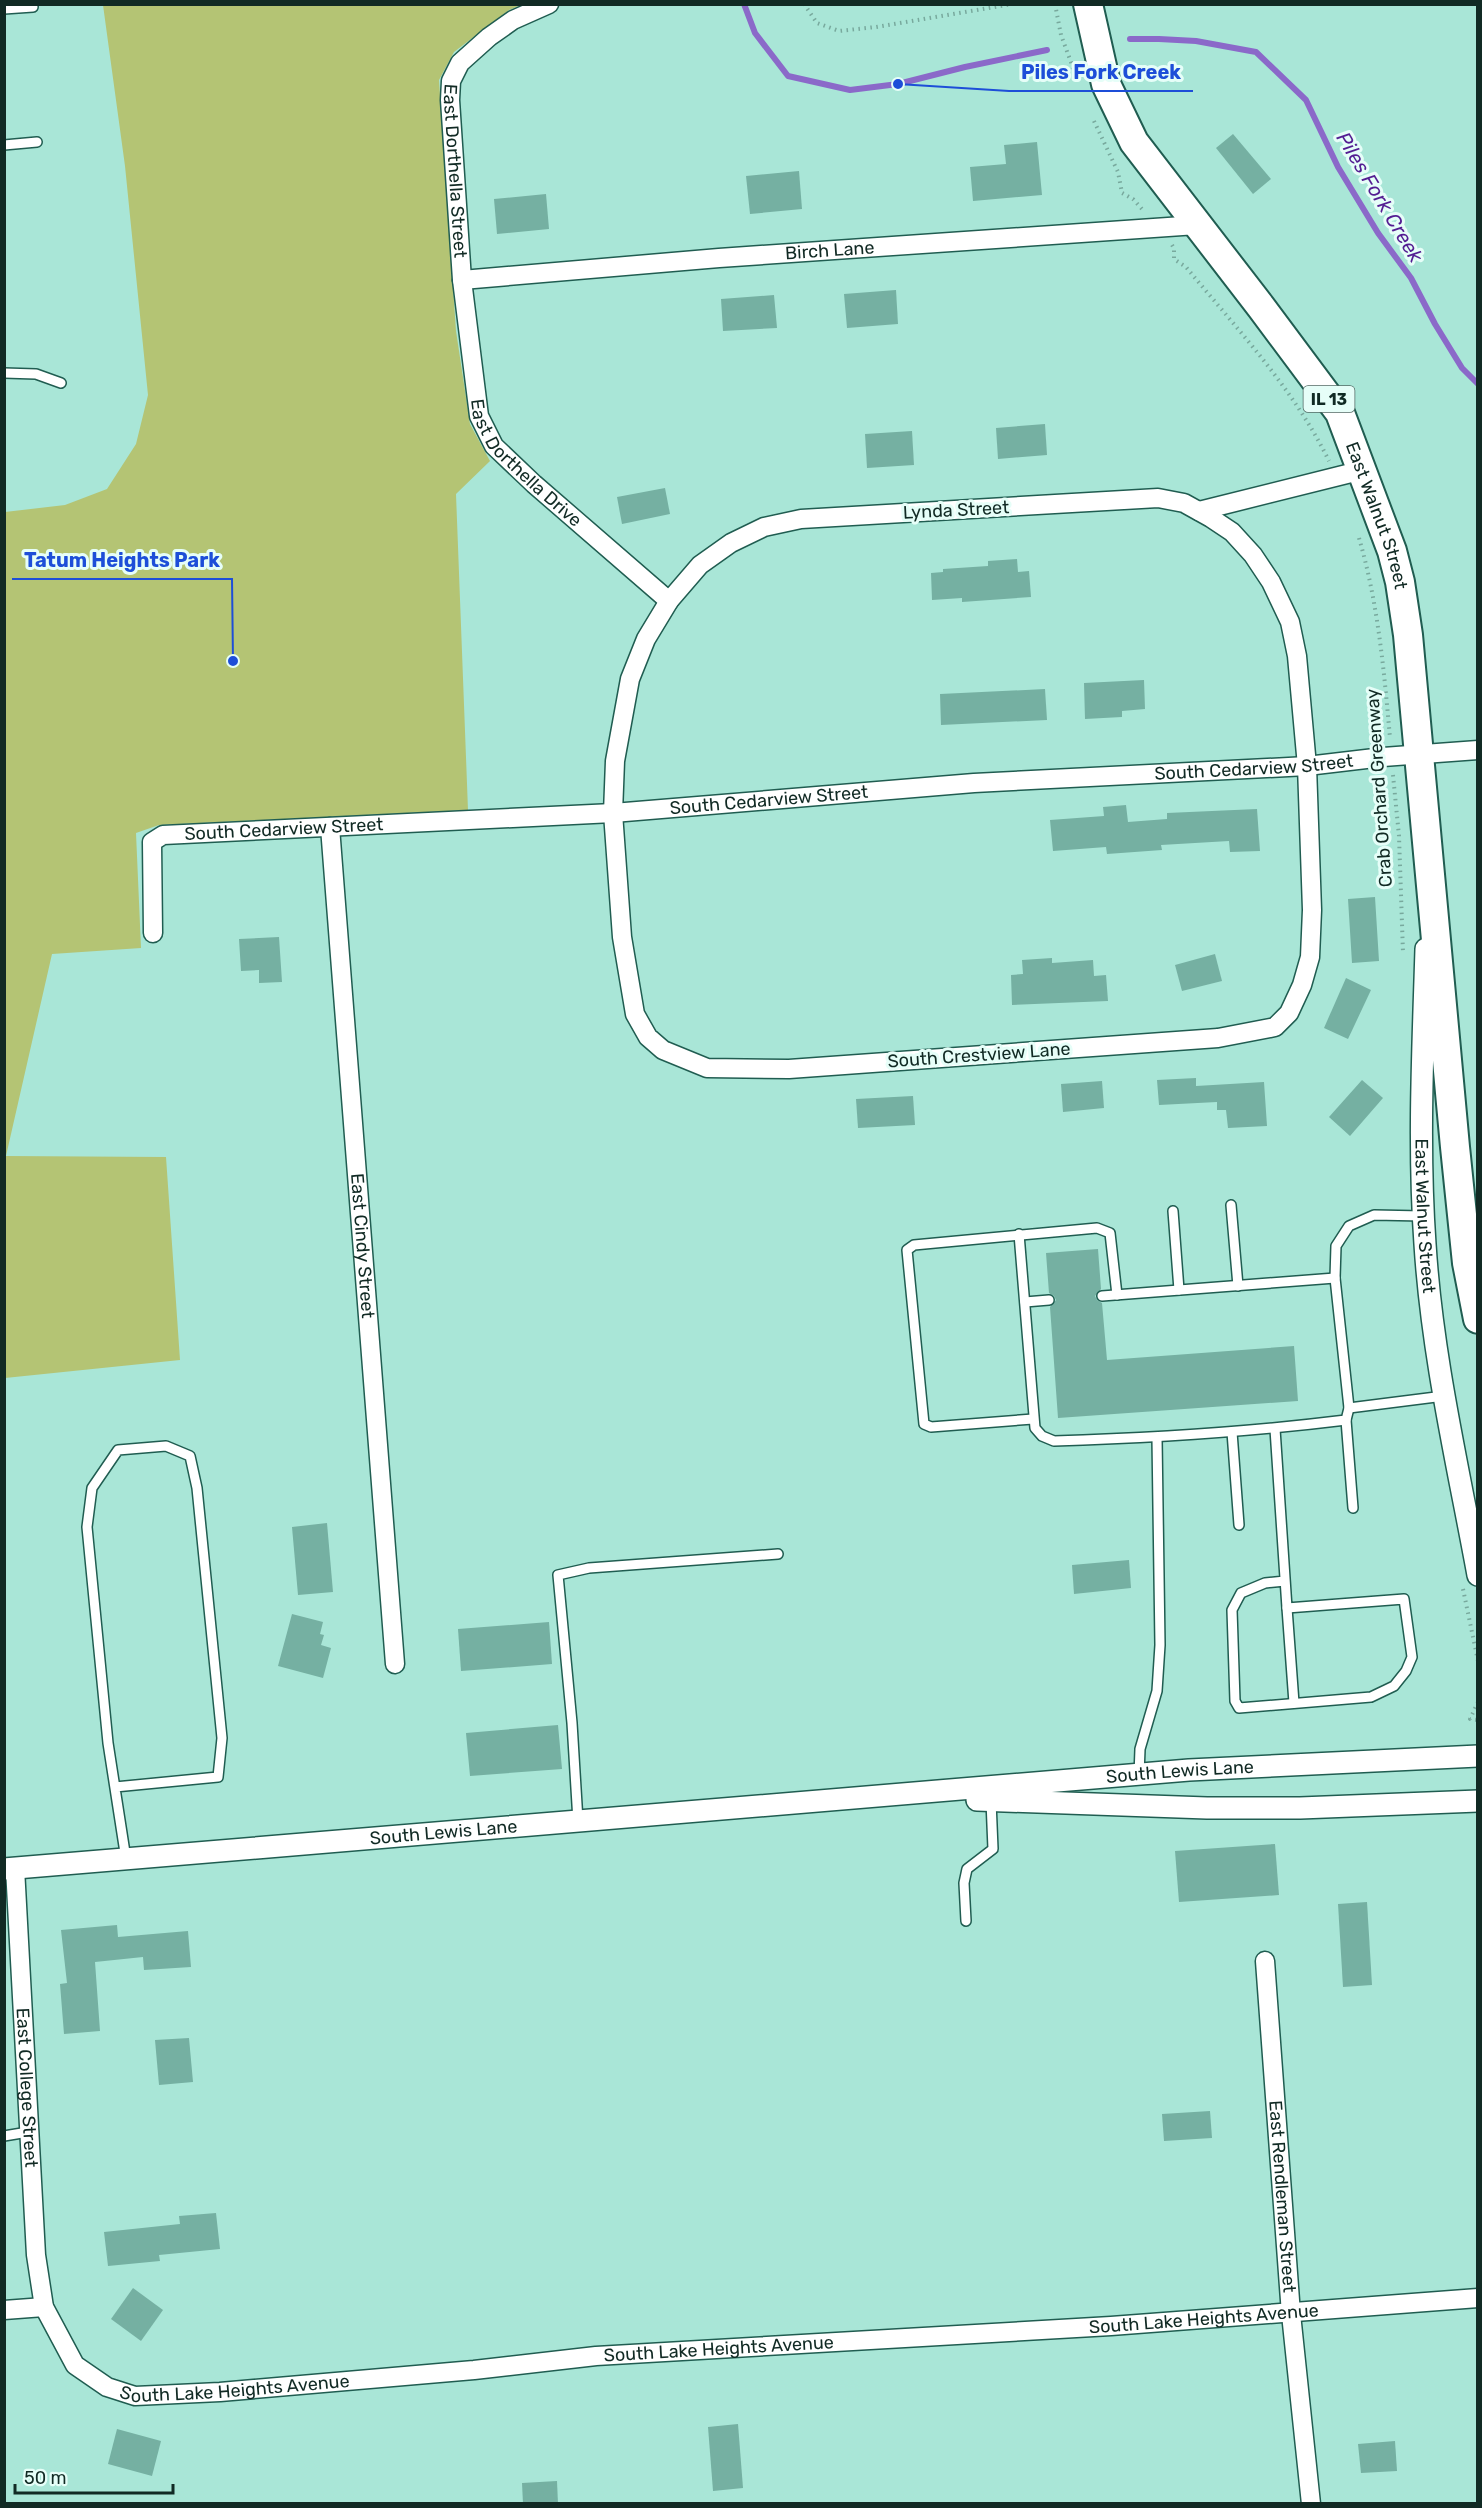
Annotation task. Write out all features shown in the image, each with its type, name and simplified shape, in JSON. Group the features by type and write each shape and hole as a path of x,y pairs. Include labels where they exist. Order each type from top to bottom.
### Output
{"highway":[{"name":"East Walnut Street","path":"1088,4 1106,84 1134,142 1340,413 1350,474 1392,551 1400,582 1408,635 1467,1263 1478,1318"}],"street":[{"name":"East Dorthella Street","path":"462,280 450,100 451,81 460,63 489,37 513,20 549,4"},
{"name":"Birch Lane","path":"462,280 719,258 1197,225"},
{"name":"East Dorthella Drive","path":"462,280 479,416 494,446 534,484 669,601"},
{"path":"1199,511 1350,474"},
{"name":"Lynda Street","path":"613,813 615,761 630,680 646,639 669,601 700,565 731,543 764,526 801,519 1158,498 1184,503 1232,532 1253,555 1271,582 1290,622 1297,656 1307,766"},
{"name":"South Cedarview Street","path":"153,933 152,842 163,835 613,813 974,783 1307,766 1391,756 1478,750"},
{"name":"South Crestview Lane","path":"613,813 625,957 635,1014 648,1037 663,1050 707,1068 789,1070 1218,1038 1275,1027 1289,1013 1302,985 1310,957 1312,910 1307,766"},
{"name":"East Cindy Street","path":"330,827 395,1664"},
{"name":"East Walnut Street","path":"1429,853 1422,1168 1425,1245 1469,1577"},
{"name":"South Lewis Lane","path":"10,1869 1139,1775 1478,1756"},
{"name":"South Lewis Lane","path":"883,1797 1207,1808 1300,1808 1478,1801"},
{"name":"East College Street","path":"10,1869 36,2256 44,2307"},
{"name":"East Rendleman Street","path":"1265,1961 1291,2314 1311,2504"},
{"name":"South Lake Heights Avenue","path":"44,2307 75,2365 107,2387 135,2396 324,2383 596,2356 1291,2314 1478,2298"},
{"path":"4,2310 44,2307"}],"lane":[{"path":"4,9 33,7"},
{"path":"4,145 37,142"},
{"path":"4,373 36,374 60,383"},
{"path":"1231,1205 1239,1286"},
{"path":"1173,1211 1179,1290"},
{"path":"1353,1508 1346,1420 1349,1408 1335,1278 1336,1246 1349,1226 1374,1215 1424,1216"},
{"path":"1033,1419 931,1427 924,1424 908,1250 914,1245 1097,1228 1110,1233 1117,1295"},
{"path":"1019,1234 1033,1419 1035,1428 1042,1436 1054,1442 1157,1438 1275,1429 1346,1420"},
{"path":"1102,1296 1335,1278"},
{"path":"1025,1302 1049,1300"},
{"path":"1349,1408 1444,1396"},
{"path":"1275,1429 1294,1703"},
{"path":"1232,1432 1239,1525"},
{"path":"1139,1775 1140,1749 1157,1691 1160,1645 1157,1438"},
{"path":"115,1786 218,1777 222,1738 197,1488 190,1456 166,1446 118,1450 92,1488 87,1527 99,1665 115,1786 126,1859"},
{"path":"578,1821 573,1723 558,1575 589,1568 778,1554"},
{"path":"1285,1581 1265,1583 1241,1593 1232,1610 1235,1701 1239,1708 1371,1697 1394,1686 1406,1671 1412,1657 1404,1599 1287,1608"},
{"path":"966,1921 964,1883 967,1869 993,1849 990,1801"},
{"path":"4,2136 28,2132"}],"path":[{"path":"804,4 817,24 839,31 1011,4"},
{"path":"1055,4 1061,35 1082,92"},
{"path":"1091,112 1118,172 1122,193 1133,199 1158,228 1174,248 1174,259 1186,267 1284,387 1313,429 1350,474"},
{"name":"Crab Orchard Greenway","path":"1357,532 1370,577 1379,629 1400,836 1403,963"},
{"path":"1469,1577 1478,1661"},
{"path":"1478,1702 1470,1719 1478,1720"}],"green space":[{"path":"103,5 521,5 509,10 454,52 439,80 456,331 470,424 490,461 456,494 468,810 159,825 136,833 141,948 52,954 6,1156 166,1157 180,1360 5,1378 5,512 65,505 107,489 136,444 148,395 125,166"}],"building":[{"path":"1233,134 1271,179 1253,194 1216,148"},
{"path":"1037,142 1042,195 973,201 970,167 1006,164 1004,145"},
{"path":"799,171 802,209 750,214 746,176"},
{"path":"546,194 549,229 497,234 494,199"},
{"path":"896,290 898,324 847,328 844,294"},
{"path":"774,295 777,328 723,331 721,299"},
{"path":"1045,424 1047,455 998,459 996,428"},
{"path":"912,431 914,465 867,468 865,434"},
{"path":"665,488 670,514 622,524 617,497"},
{"path":"1017,559 1018,572 1029,571 1031,597 962,602 962,598 932,600 931,573 943,572 943,569 988,566 988,561"},
{"path":"1144,680 1145,709 1122,711 1122,717 1085,719 1084,683"},
{"path":"1045,689 1047,720 941,725 940,694"},
{"path":"1126,805 1128,822 1167,819 1167,813 1257,809 1260,851 1230,852 1229,841 1161,845 1162,850 1107,854 1106,847 1053,851 1050,820 1104,816 1103,807"},
{"path":"1375,897 1379,961 1352,963 1348,899"},
{"path":"279,937 282,982 259,983 259,970 241,971 239,939"},
{"path":"1215,954 1222,981 1182,991 1175,965"},
{"path":"1052,958 1052,963 1093,960 1094,976 1106,975 1108,1001 1012,1005 1011,975 1023,974 1022,960"},
{"path":"1346,978 1371,990 1348,1039 1324,1028"},
{"path":"1196,1078 1196,1086 1264,1082 1267,1126 1228,1128 1226,1110 1217,1110 1217,1102 1159,1105 1157,1080"},
{"path":"1362,1080 1383,1098 1350,1136 1329,1117"},
{"path":"1102,1081 1104,1108 1063,1112 1061,1084"},
{"path":"913,1096 915,1125 858,1128 856,1099"},
{"path":"1098,1249 1101,1289 1095,1296 1102,1303 1107,1360 1294,1346 1298,1401 1058,1418 1050,1307 1056,1300 1049,1293 1046,1253"},
{"path":"327,1523 333,1592 298,1595 292,1527"},
{"path":"1129,1560 1131,1588 1074,1594 1072,1565"},
{"path":"292,1614 323,1622 320,1634 324,1635 321,1645 331,1648 323,1678 278,1666"},
{"path":"549,1622 552,1664 461,1671 458,1629"},
{"path":"558,1725 562,1769 470,1776 466,1733"},
{"path":"1275,1844 1279,1895 1179,1902 1175,1851"},
{"path":"1367,1902 1372,1985 1343,1987 1338,1904"},
{"path":"117,1925 118,1937 188,1931 191,1967 144,1970 143,1957 95,1962 100,2031 64,2034 60,1984 67,1983 61,1930"},
{"path":"189,2038 193,2082 159,2085 155,2040"},
{"path":"1210,2111 1212,2138 1164,2141 1162,2114"},
{"path":"216,2213 220,2249 159,2255 160,2261 108,2266 104,2232 180,2224 179,2216"},
{"path":"133,2288 163,2310 141,2341 111,2319"},
{"path":"738,2424 743,2488 713,2491 708,2427"},
{"path":"117,2429 161,2441 152,2476 108,2464"},
{"path":"1395,2441 1397,2471 1361,2473 1358,2444"},
{"path":"557,2481 558,2504 523,2504 522,2483"}],"waterway":[{"name":"Piles Fork Creek","path":"744,4 755,33 788,76 850,90 898,84 1047,50"},
{"name":"Piles Fork Creek","path":"1130,39 1196,41 1256,52 1306,100 1338,167 1378,233 1411,278 1462,368 1478,384"}],"place":[{"name":"Piles Fork Creek","path":"898,84"},
{"name":"Tatum Heights Park","path":"233,661"}]}
